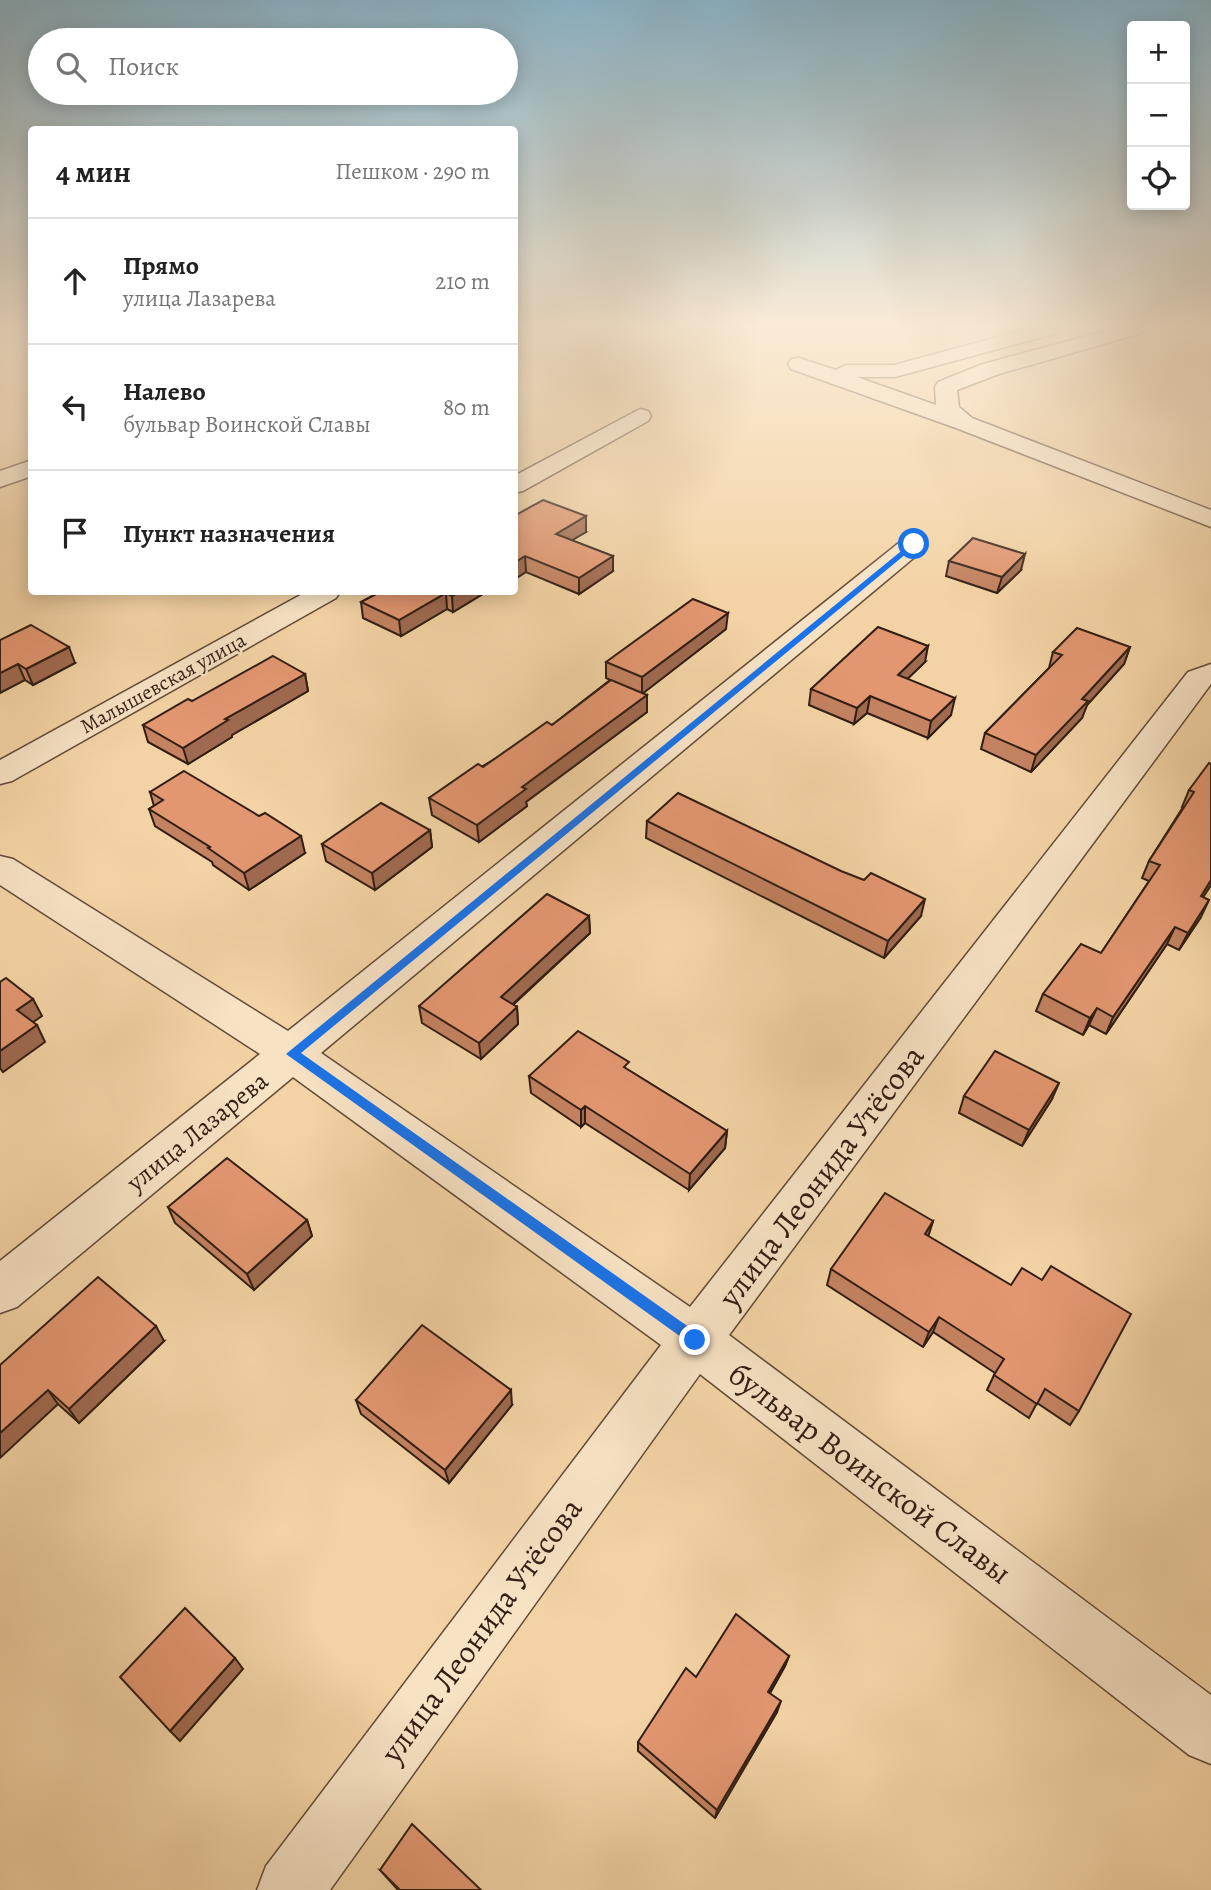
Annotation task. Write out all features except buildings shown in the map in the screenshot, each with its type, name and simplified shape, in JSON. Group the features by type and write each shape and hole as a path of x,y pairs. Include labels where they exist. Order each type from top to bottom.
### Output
{"street":[{"path":"518,484 638,417"},
{"path":"951,417 1211,519"},
{"path":"958,417 964,422"},
{"path":"0,480 28,469"},
{"name":"улица Лазарева","path":"0,1291 914,544"},
{"name":"Малышевская улица","path":"0,774 321,595"},
{"name":"улица Леонида Утёсова","path":"290,1890 695,1340 1199,678 1211,673"},
{"name":"бульвар Воинской Славы","path":"0,868 292,1054 695,1340 1211,1733"}],"route":[{"path":"695,1340 292,1054 914,544"}]}
